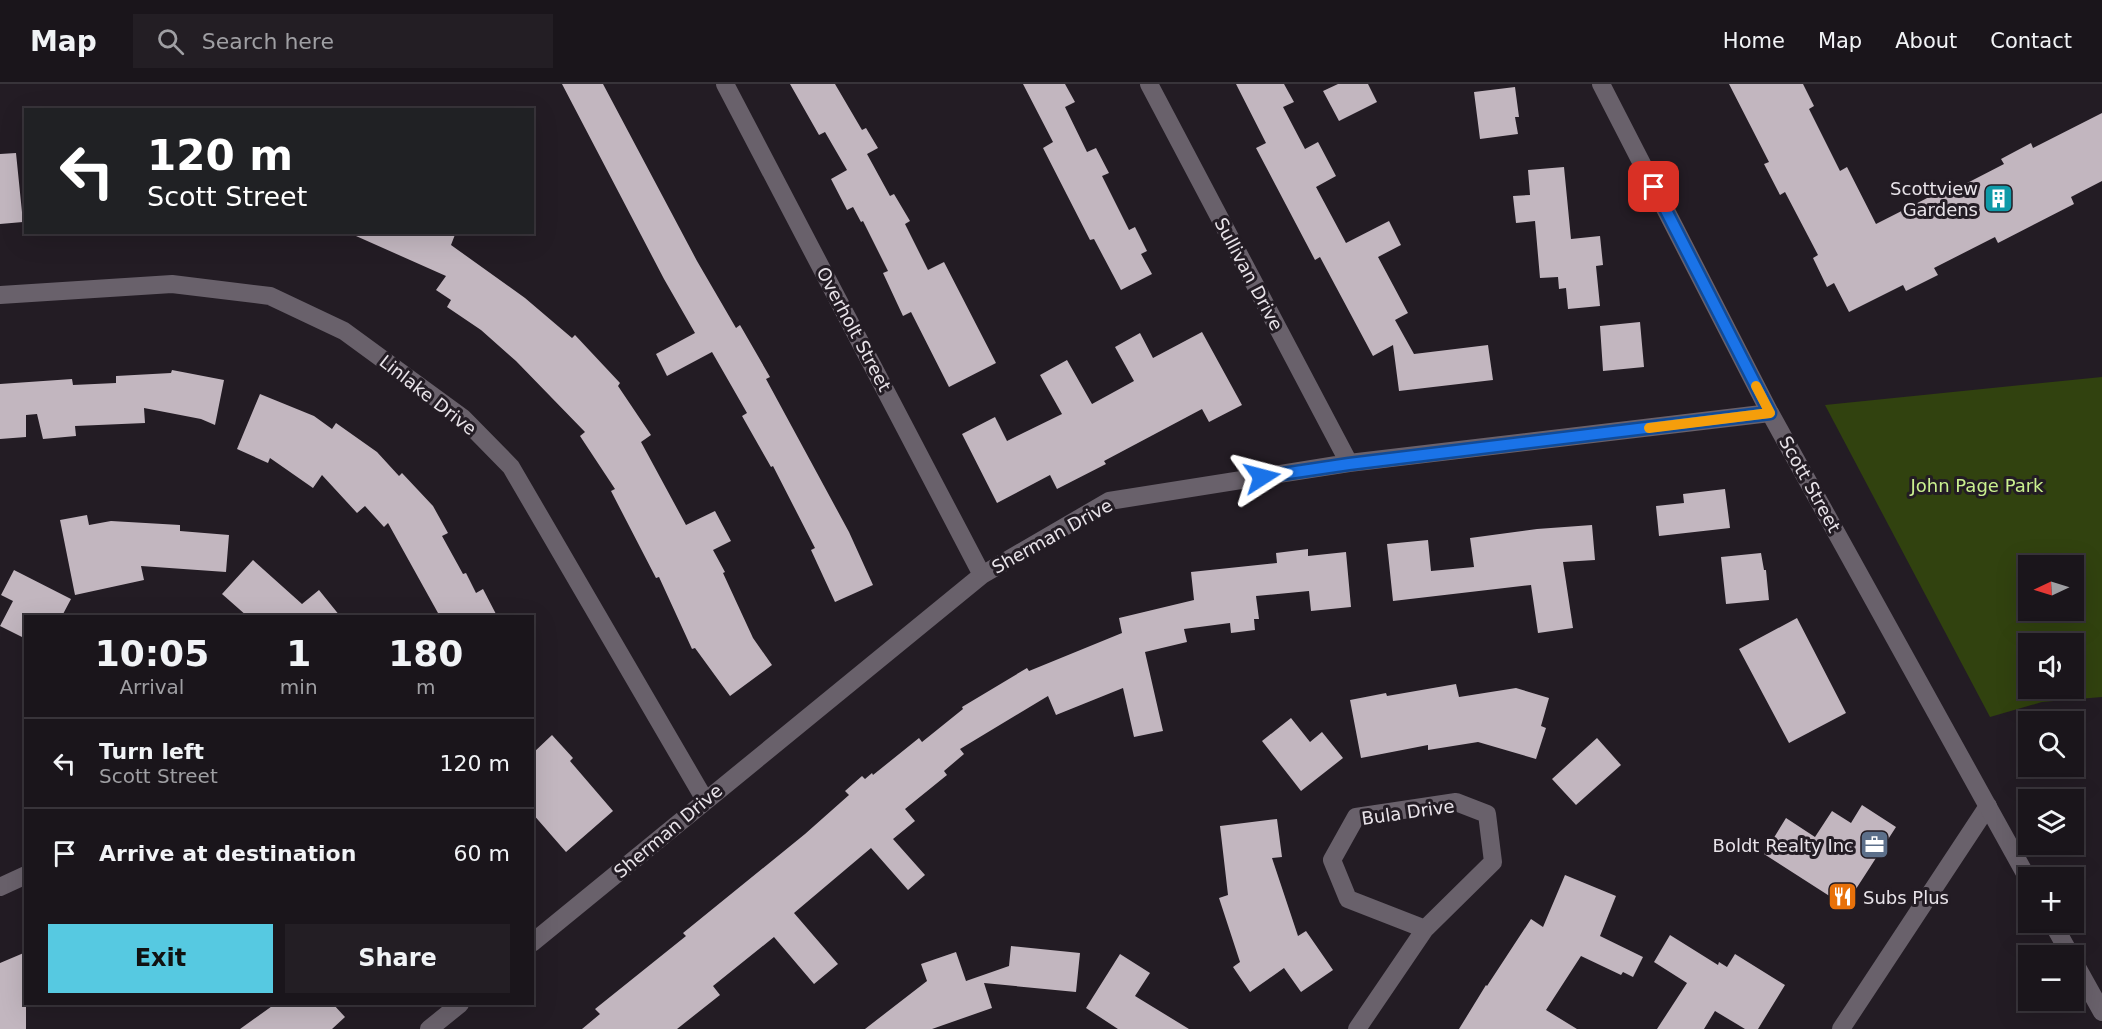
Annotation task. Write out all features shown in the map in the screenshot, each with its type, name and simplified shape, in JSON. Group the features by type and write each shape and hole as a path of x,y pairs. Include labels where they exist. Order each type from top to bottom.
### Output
{"street":[{"name":"Overholt Street","path":"725,84 982,574"},
{"name":"Sullivan Drive","path":"1149,84 1349,464"},
{"name":"Scott Street","path":"1601,84 1770,413 2021,867"},
{"name":"Linlake Drive","path":"0,295 172,284 270,296 344,331 463,418 511,467 705,800"},
{"name":"Sherman Drive","path":"534,941 982,574 1109,501 1349,464 1770,413"},
{"name":"Bula Drive","path":"1357,1029 1425,929 1493,862 1487,814 1456,802 1356,817 1332,860 1348,899 1425,929"},
{"path":"1841,1029 1988,806"},
{"path":"0,887 24,876"},
{"path":"2084,980 2102,1012"},
{"path":"429,1029 459,1005"}],"green space":[{"name":"John Page Park","path":"2102,377 2102,697 2084,698 2084,633 2018,633 2018,699 2078,699 2042,702 1990,717 1825,405"}],"building":[{"path":"562,84 603,84 697,261 736,328 740,325 770,377 766,379 849,532 873,585 835,602 811,550 815,548 773,466 771,467 742,416 747,413 712,352 667,376 656,354 695,333 664,279"},
{"path":"790,84 835,84 862,130 866,128 878,148 867,154 890,196 894,194 910,221 905,224 928,270 944,262 996,363 949,387 911,312 903,316 883,273 888,271 863,221 861,222 853,207 847,210 831,179 847,170 825,132 819,135"},
{"path":"1023,84 1065,84 1075,102 1065,107 1087,152 1096,148 1109,173 1102,176 1129,230 1135,227 1147,251 1141,254 1152,274 1121,290 1094,239 1090,240 1043,148 1053,142"},
{"path":"1236,84 1284,84 1294,102 1283,107 1305,149 1318,142 1336,176 1316,187 1346,243 1389,221 1401,245 1378,257 1408,313 1395,320 1414,354 1488,345 1493,380 1399,391 1393,345 1373,356 1320,257 1315,260 1256,148 1266,143"},
{"path":"1338,84 1368,84 1377,102 1339,121 1323,91"},
{"name":"Scottview Gardens","path":"1729,84 1803,84 1814,106 1809,109 1840,171 1847,167 1876,224 1939,192 1942,196 2004,164 2001,159 2031,143 2033,148 2102,113 2102,181 2071,197 2074,204 1998,243 1995,237 1934,268 1938,275 1906,291 1903,285 1849,312 1834,283 1827,287 1813,258 1818,255 1785,192 1780,195 1764,164 1769,162"},
{"path":"1515,87 1519,117 1515,117 1518,134 1480,139 1474,92"},
{"path":"16,153 23,222 0,224 0,154"},
{"path":"1564,167 1571,239 1600,236 1603,265 1596,266 1600,306 1568,309 1566,288 1559,289 1558,277 1540,278 1535,221 1516,223 1513,196 1530,195 1528,170"},
{"path":"352,234 455,234 451,245 525,298 572,338 575,335 620,383 618,386 651,435 641,442 686,525 715,511 731,541 713,550 725,572 723,573 753,638 772,665 730,696 695,648 692,649 659,577 656,578 611,491 615,489 580,436 585,432 516,361 481,330 447,307 451,300 436,290 446,276"},
{"path":"1640,322 1644,367 1603,371 1600,326"},
{"path":"1202,332 1242,405 1209,422 1202,409 1104,461 1106,464 1057,489 1050,475 997,503 962,434 995,417 1007,441 1062,414 1040,375 1067,360 1092,404 1134,381 1115,347 1140,333 1153,358"},
{"path":"172,370 224,380 215,425 201,419 144,408 145,423 75,426 76,436 43,439 37,414 26,415 26,437 0,439 0,384 72,379 73,385 116,383 116,376 171,373"},
{"path":"260,394 314,416 332,429 336,423 377,452 399,476 402,473 433,506 448,533 442,536 463,574 466,573 476,593 483,589 496,615 434,615 438,613 388,523 384,527 365,506 357,513 322,475 313,488 270,458 268,463 237,449"},
{"path":"1725,489 1730,528 1659,536 1656,506 1684,503 1683,494"},
{"path":"87,515 89,525 111,521 180,525 180,531 229,535 226,572 141,566 144,580 75,595 60,520"},
{"path":"1592,525 1595,560 1563,562 1573,628 1538,633 1531,585 1393,601 1387,544 1428,540 1431,571 1474,567 1470,538 1537,529"},
{"path":"1308,549 1308,556 1346,552 1351,607 1311,611 1309,591 1256,596 1259,619 1254,619 1255,630 1231,633 1230,623 1184,629 1187,642 1145,652 1163,731 1134,737 1123,688 1056,715 1048,696 960,749 964,754 944,771 947,775 905,809 915,821 893,839 925,875 908,890 871,848 794,913 838,964 814,984 774,937 713,986 720,995 677,1029 582,1029 600,1014 595,1009 686,936 683,933 805,834 849,795 845,791 862,776 865,779 872,773 873,775 919,738 922,742 963,709 962,707 1027,668 1029,671 1122,633 1119,618 1194,600 1191,572 1277,563 1276,553"},
{"path":"1761,553 1764,570 1766,570 1769,600 1726,604 1721,557"},
{"path":"253,560 302,604 319,590 339,615 246,615 222,594"},
{"path":"14,570 71,599 63,615 24,615 24,638 0,626 13,601 1,595"},
{"path":"1797,618 1846,713 1789,743 1739,649"},
{"path":"1456,684 1459,697 1516,688 1549,698 1541,726 1546,728 1536,759 1478,742 1428,750 1428,745 1361,758 1350,700"},
{"path":"1291,718 1310,742 1322,732 1343,758 1301,791 1262,741"},
{"path":"552,735 573,758 570,761 613,811 566,852 534,815 534,752"},
{"path":"1597,738 1621,765 1576,805 1552,779"},
{"path":"1862,805 1896,827 1845,906 1764,854 1786,818 1815,837 1832,811 1851,823"},
{"path":"1277,819 1282,857 1272,858 1298,936 1306,931 1333,970 1301,992 1284,968 1250,992 1233,967 1240,962 1219,898 1228,895 1220,826"},
{"path":"1565,875 1616,896 1600,936 1643,957 1633,977 1623,972 1621,975 1581,956 1546,1010 1577,1029 1459,1029 1531,919 1543,927"},
{"path":"1670,935 1718,965 1719,962 1727,967 1735,954 1785,985 1758,1029 1745,1029 1715,1011 1704,1029 1657,1029 1687,983 1654,962"},
{"path":"1011,946 1080,953 1076,992 984,983 992,1008 932,1029 865,1029 927,981 921,964 956,952 966,981 1009,966"},
{"path":"24,953 26,1029 0,1029 0,963"},
{"path":"1120,954 1150,973 1135,996 1189,1029 1118,1029 1086,1008"},
{"path":"274,1005 334,1005 345,1017 332,1029 240,1029"}],"slow traffic":[{"path":"1649,428 1770,413 1756,386"}],"place":[{"name":"Scottview Gardens","path":"1999,198"},
{"name":"Boldt Realty Inc","path":"1875,845"},
{"name":"Subs Plus","path":"1842,897"}],"route":[{"path":"1262,477 1349,464 1770,413 1654,187"}]}
